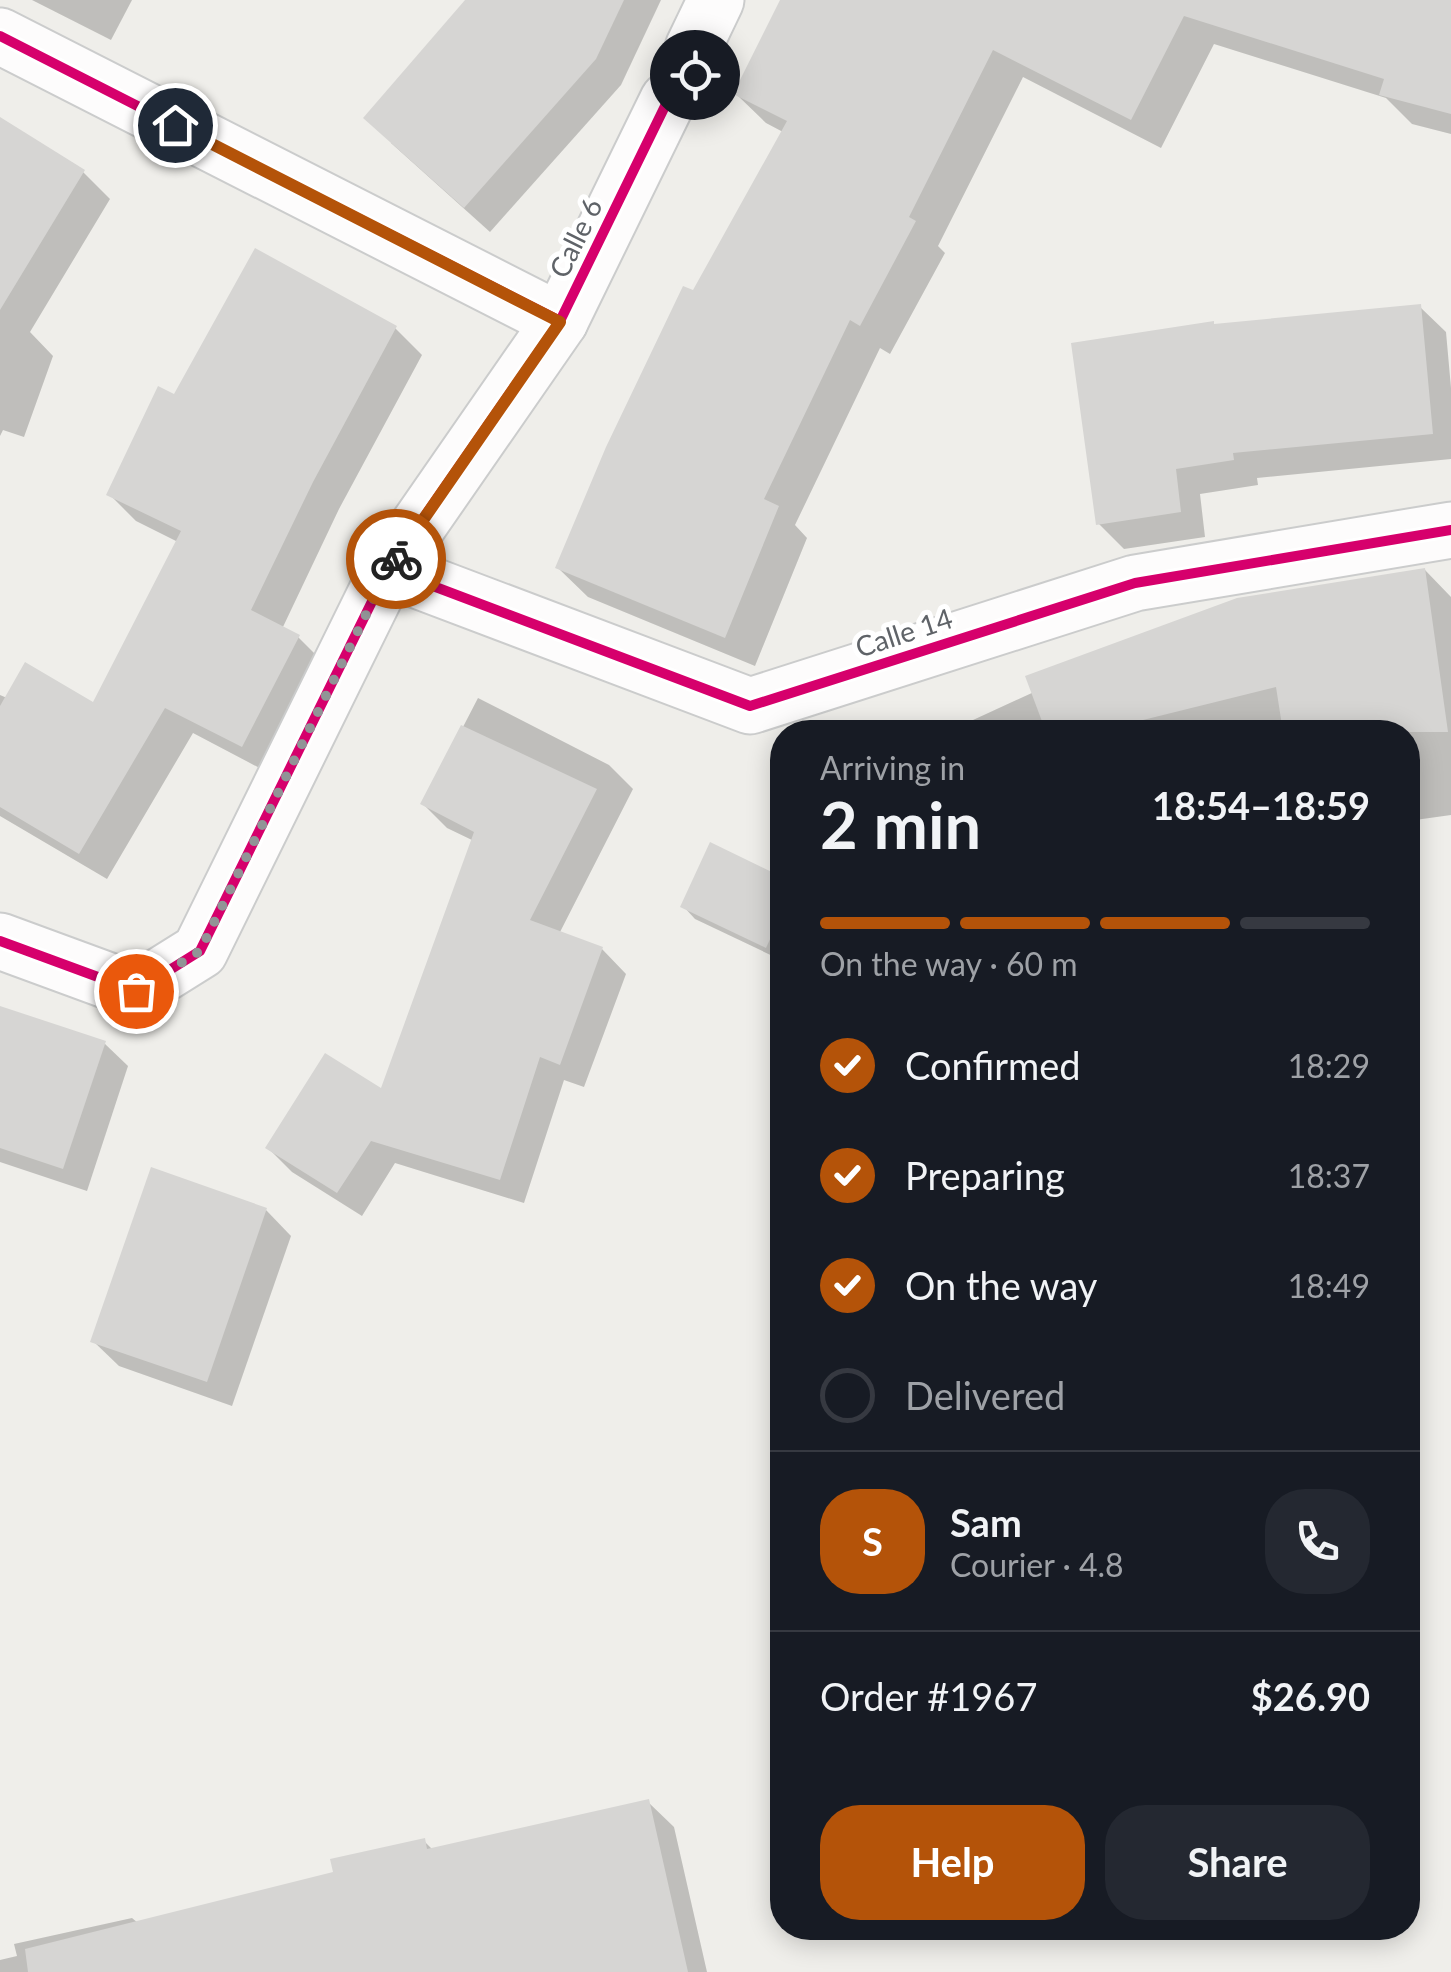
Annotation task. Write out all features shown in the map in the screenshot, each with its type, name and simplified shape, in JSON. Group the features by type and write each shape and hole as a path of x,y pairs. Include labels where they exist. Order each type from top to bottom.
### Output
{"street":[{"path":"701,30 716,0"},
{"path":"0,36 560,322"},
{"name":"Calle 6","path":"0,941 136,991 200,951 388,570 560,322 658,120"},
{"name":"Calle 14","path":"388,570 750,706 1135,583 1451,530"}],"building":[{"path":"465,0 624,0 596,59 464,208 363,118"},
{"path":"780,0 1451,0 1451,114 1379,95 1384,79 1184,16 1131,120 993,50 909,217 916,221 860,326 850,320 764,499 779,506 725,638 555,568 606,447 683,286 693,290 787,121 740,98 740,80"},
{"path":"0,117 85,170 0,310"},
{"path":"255,248 397,326 313,482 251,610 300,635 242,747 165,708 79,854 0,807 0,706 25,662 93,702 181,531 106,495 158,386 174,394"},
{"path":"1421,304 1433,434 1233,453 1234,460 1176,469 1181,512 1096,525 1071,343 1214,321"},
{"path":"1425,568 1448,732 1420,732 1420,720 1281,720 1276,687 1143,720 1042,720 1025,676 1237,598"},
{"path":"461,725 597,789 530,920 603,947 560,1065 540,1057 500,1180 371,1141 337,1193 265,1148 325,1053 381,1088 474,832 420,804"},
{"path":"710,842 770,871 770,939 766,948 680,907"},
{"path":"0,1006 106,1041 63,1169 0,1148"},
{"path":"151,1167 267,1208 207,1382 90,1342"},
{"path":"649,1799 688,1972 28,1972 25,1949 333,1872 330,1859 425,1838 427,1849"}],"cycle path":[{"path":"0,36 560,321"},
{"path":"0,941 136,991 200,951 388,569 560,321 658,120"},
{"path":"388,569 750,706 1135,583 1451,530"}],"way so far":[{"path":"136,991 200,951 396,559"}],"route":[{"path":"175,125 560,322 396,559"}]}
